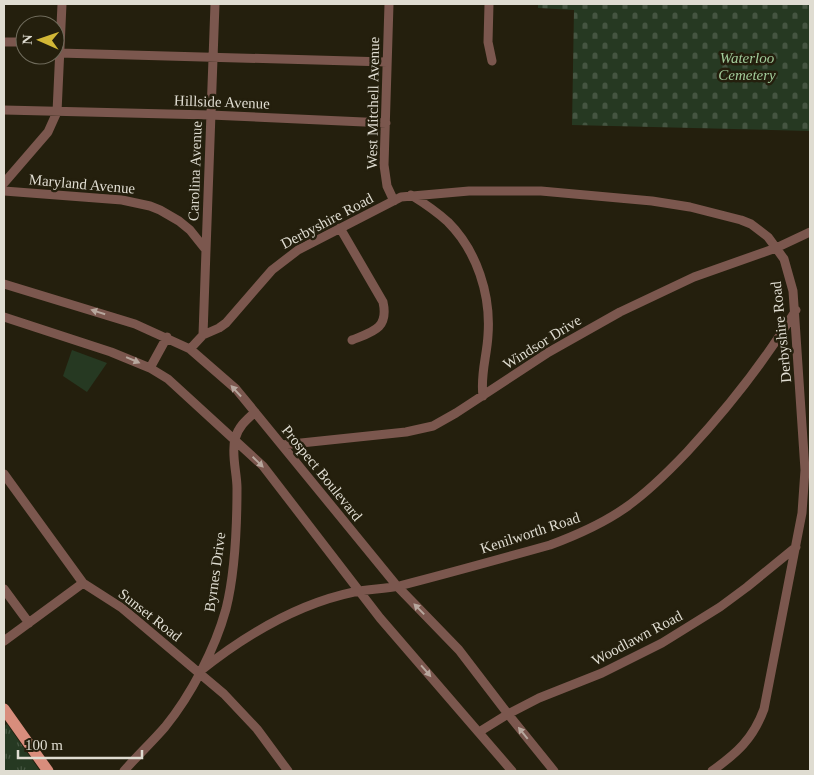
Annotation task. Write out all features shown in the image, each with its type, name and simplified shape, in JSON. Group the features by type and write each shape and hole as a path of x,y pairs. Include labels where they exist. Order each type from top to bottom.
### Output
{"main road":[{"path":"4,709 48,771"}],"street":[{"name":"Carolina Avenue","path":"206,250 215,4"},
{"name":"West Mitchell Avenue","path":"389,4 385,176 387,186 394,201"},
{"path":"489,4 488,42 492,61"},
{"path":"65,53 387,62"},
{"path":"4,183 48,132 57,112 59,65"},
{"name":"Hillside Avenue","path":"4,110 386,122"},
{"name":"Maryland Avenue","path":"4,191 122,200 150,206 160,210 190,230 206,250"},
{"name":"Derbyshire Road","path":"190,348 203,335 226,323 282,260 401,197 470,191 541,191 652,201 690,207 751,224 768,238 784,259 793,291 796,310 805,470 802,513 764,709 747,741 730,758 712,771"},
{"path":"411,195 448,222 471,255 480,276 487,305 488,320 486,350 481,374 482,396"},
{"path":"340,228 383,302 385,310 381,325 375,330 352,340"},
{"name":"Windsor Drive","path":"282,445 344,440 420,430 445,420 549,352 620,312 694,277 776,248 810,232"},
{"path":"203,335 206,250"},
{"name":"Prospect Boulevard","path":"4,284 135,324 190,348 236,389 397,586 459,650 554,771"},
{"name":"Kenilworth Road","path":"199,672 236,644 277,620 320,602 360,592 397,586 550,545 588,529 624,508 656,483 725,409 768,353 796,310"},
{"path":"4,317 111,352 150,368 168,380 263,466 380,618 512,771"},
{"path":"150,368 167,337"},
{"path":"235,440 240,425 254,412"},
{"name":"Byrnes Drive","path":"124,771 166,726 178,709 199,672 220,626 229,593 237,503 235,440"},
{"name":"Sunset Road","path":"4,474 83,584 122,608 199,672 241,711 262,735 288,771"},
{"name":"Woodlawn Road","path":"478,732 540,698 602,673 662,643 727,602 796,547"},
{"path":"4,641 83,584"},
{"path":"4,588 29,623"}],"green space":[{"name":"Waterloo Cemetery","path":"538,4 810,4 810,131 572,125 574,10 538,8"},
{"path":"72,350 107,363 87,392 63,376"},
{"path":"7,724 40,771 4,771 4,726"}]}
